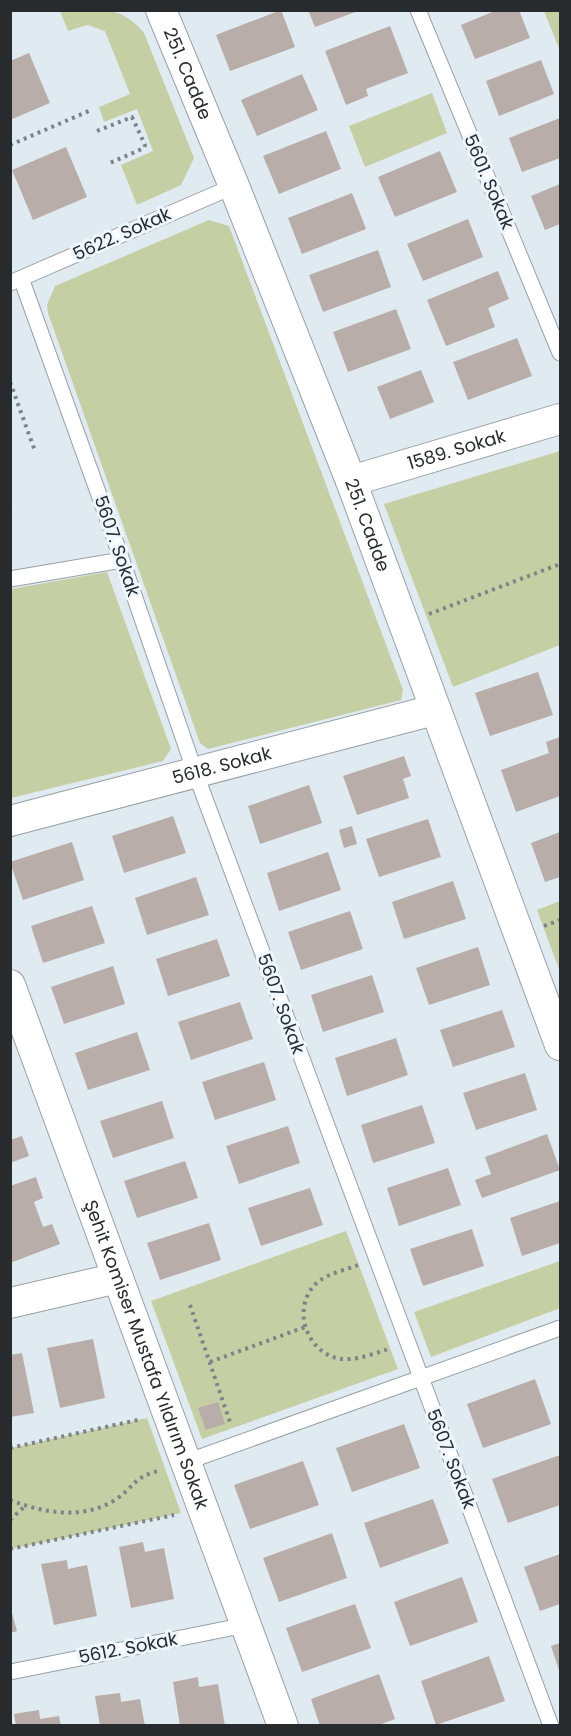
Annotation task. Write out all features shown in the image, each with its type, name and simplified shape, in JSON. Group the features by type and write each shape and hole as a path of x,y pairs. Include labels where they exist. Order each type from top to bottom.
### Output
{"street":[{"name":"251. Cadde","path":"161,10 234,186 351,481 434,710 561,1045"},
{"name":"1589. Sokak","path":"351,481 561,418"},
{"name":"5618. Sokak","path":"10,821 434,710"},
{"name":"Şehit Komiser Mustafa Yıldırım Sokak","path":"10,985 118,1278 176,1466 246,1625 283,1725"},
{"path":"10,1303 118,1278"}],"lane":[{"name":"5601. Sokak","path":"418,10 561,353"},
{"name":"5622. Sokak","path":"16,280 234,186"},
{"name":"5607. Sokak","path":"16,280 122,560 195,772 551,1725"},
{"path":"10,579 122,560"},
{"path":"176,1466 561,1328"},
{"name":"5612. Sokak","path":"10,1672 246,1625"}],"path":[{"path":"10,145 89,111"},
{"path":"97,131 132,117 138,127 144,148 110,163"},
{"path":"10,382 35,452"},
{"path":"426,615 561,564"},
{"path":"543,926 561,920"},
{"path":"359,1265 318,1282 309,1293 304,1307 305,1327 316,1346 328,1355 342,1359 356,1358 390,1348"},
{"path":"190,1305 232,1428"},
{"path":"210,1362 305,1327"},
{"path":"10,1448 147,1418"},
{"path":"10,1500 25,1506 58,1512 96,1508 115,1499 139,1477 176,1466"},
{"path":"10,1520 25,1506"},
{"path":"10,1549 181,1513"}],"green space":[{"path":"106,10 126,17 144,33 194,158 181,185 137,205 121,165 153,151 137,109 104,122 99,107 130,94 105,31 87,25 68,31 60,11"},
{"path":"544,11 560,11 560,51"},
{"path":"432,93 447,133 365,167 349,126"},
{"path":"209,220 229,226 403,690 401,700 208,749 200,743 47,305 55,286"},
{"path":"560,451 560,645 453,687 384,504"},
{"path":"107,572 171,749 163,761 11,798 11,589"},
{"path":"560,901 560,972 537,910"},
{"path":"346,1231 398,1369 202,1439 151,1301"},
{"path":"560,1261 560,1308 431,1357 414,1312"},
{"path":"147,1418 181,1513 11,1549 11,1448"}],"building":[{"path":"281,10 295,47 230,71 216,35"},
{"path":"308,10 358,10 358,11 315,27"},
{"path":"497,10 519,10 530,38 475,59 461,25"},
{"path":"390,26 408,73 366,89 368,96 346,105 325,51"},
{"path":"29,53 50,103 10,120 10,61"},
{"path":"541,60 554,94 499,116 486,81"},
{"path":"302,74 318,110 257,136 241,100"},
{"path":"560,118 560,158 522,172 509,138"},
{"path":"326,131 341,169 279,194 263,156"},
{"path":"66,147 87,197 33,220 12,170"},
{"path":"440,151 457,192 395,217 378,177"},
{"path":"560,184 560,224 545,230 531,196"},
{"path":"352,193 366,229 302,254 288,218"},
{"path":"468,219 483,257 423,281 407,244"},
{"path":"378,250 391,287 323,312 309,275"},
{"path":"498,271 509,299 488,308 495,327 446,346 427,300"},
{"path":"396,309 411,349 348,372 333,332"},
{"path":"517,338 532,376 468,400 453,362"},
{"path":"421,370 434,402 390,419 377,387"},
{"path":"538,672 553,715 490,736 475,693"},
{"path":"560,737 560,796 516,812 501,770 549,753 546,742"},
{"path":"404,756 411,776 403,779 409,798 357,815 343,776"},
{"path":"309,785 322,823 260,844 248,806"},
{"path":"173,816 186,853 124,873 112,836"},
{"path":"428,819 441,857 379,877 366,839"},
{"path":"352,826 357,844 344,848 339,830"},
{"path":"560,832 560,877 545,882 531,843"},
{"path":"72,842 84,880 23,900 10,862"},
{"path":"328,852 341,890 279,911 267,873"},
{"path":"196,877 209,915 147,935 135,898"},
{"path":"453,881 466,919 404,939 392,902"},
{"path":"92,906 105,943 43,963 31,926"},
{"path":"350,911 363,949 301,970 288,932"},
{"path":"217,939 230,976 168,996 156,959"},
{"path":"478,947 490,985 429,1005 416,968"},
{"path":"113,966 125,1004 64,1024 51,987"},
{"path":"372,975 384,1012 323,1032 311,995"},
{"path":"240,1002 253,1039 191,1060 178,1022"},
{"path":"502,1010 515,1047 453,1067 440,1030"},
{"path":"137,1032 150,1070 88,1090 75,1053"},
{"path":"396,1038 408,1075 347,1096 335,1058"},
{"path":"264,1062 276,1100 215,1120 202,1082"},
{"path":"525,1073 537,1110 476,1130 463,1093"},
{"path":"162,1101 174,1138 113,1158 100,1121"},
{"path":"422,1105 435,1143 373,1163 361,1125"},
{"path":"288,1126 300,1163 239,1184 226,1146"},
{"path":"547,1134 560,1170 482,1198 475,1180 491,1174 485,1157"},
{"path":"22,1136 29,1156 10,1163 10,1140"},
{"path":"185,1161 198,1198 137,1218 124,1181"},
{"path":"448,1168 461,1205 399,1226 387,1188"},
{"path":"36,1177 43,1198 34,1202 43,1227 52,1224 60,1244 10,1263 10,1186"},
{"path":"310,1188 323,1225 261,1246 248,1208"},
{"path":"560,1201 560,1243 522,1256 510,1218"},
{"path":"209,1223 221,1260 160,1280 147,1243"},
{"path":"472,1229 484,1266 423,1286 410,1249"},
{"path":"93,1339 105,1398 60,1408 47,1348"},
{"path":"22,1353 34,1413 10,1417 10,1355"},
{"path":"535,1379 551,1424 483,1448 467,1404"},
{"path":"218,1402 225,1424 206,1430 198,1408"},
{"path":"404,1424 420,1468 352,1492 336,1448"},
{"path":"560,1455 560,1505 508,1523 492,1479"},
{"path":"303,1461 319,1505 250,1529 234,1485"},
{"path":"433,1499 449,1543 380,1568 364,1523"},
{"path":"332,1533 347,1578 279,1602 263,1558"},
{"path":"143,1542 145,1552 164,1548 174,1599 131,1608 119,1547"},
{"path":"560,1554 560,1604 540,1611 524,1567"},
{"path":"67,1560 68,1569 87,1565 97,1616 54,1625 41,1564"},
{"path":"462,1577 478,1622 410,1646 394,1602"},
{"path":"355,1604 371,1648 302,1672 286,1628"},
{"path":"10,1606 17,1631 10,1633"},
{"path":"560,1643 560,1673 551,1646"},
{"path":"489,1656 505,1701 436,1725 421,1681"},
{"path":"379,1674 395,1719 376,1726 320,1726 311,1699"},
{"path":"198,1677 199,1687 218,1684 225,1726 180,1726 173,1682"},
{"path":"120,1693 121,1702 140,1699 145,1726 100,1726 95,1696"},
{"path":"39,1710 40,1719 59,1716 61,1726 16,1726 14,1714"}]}
